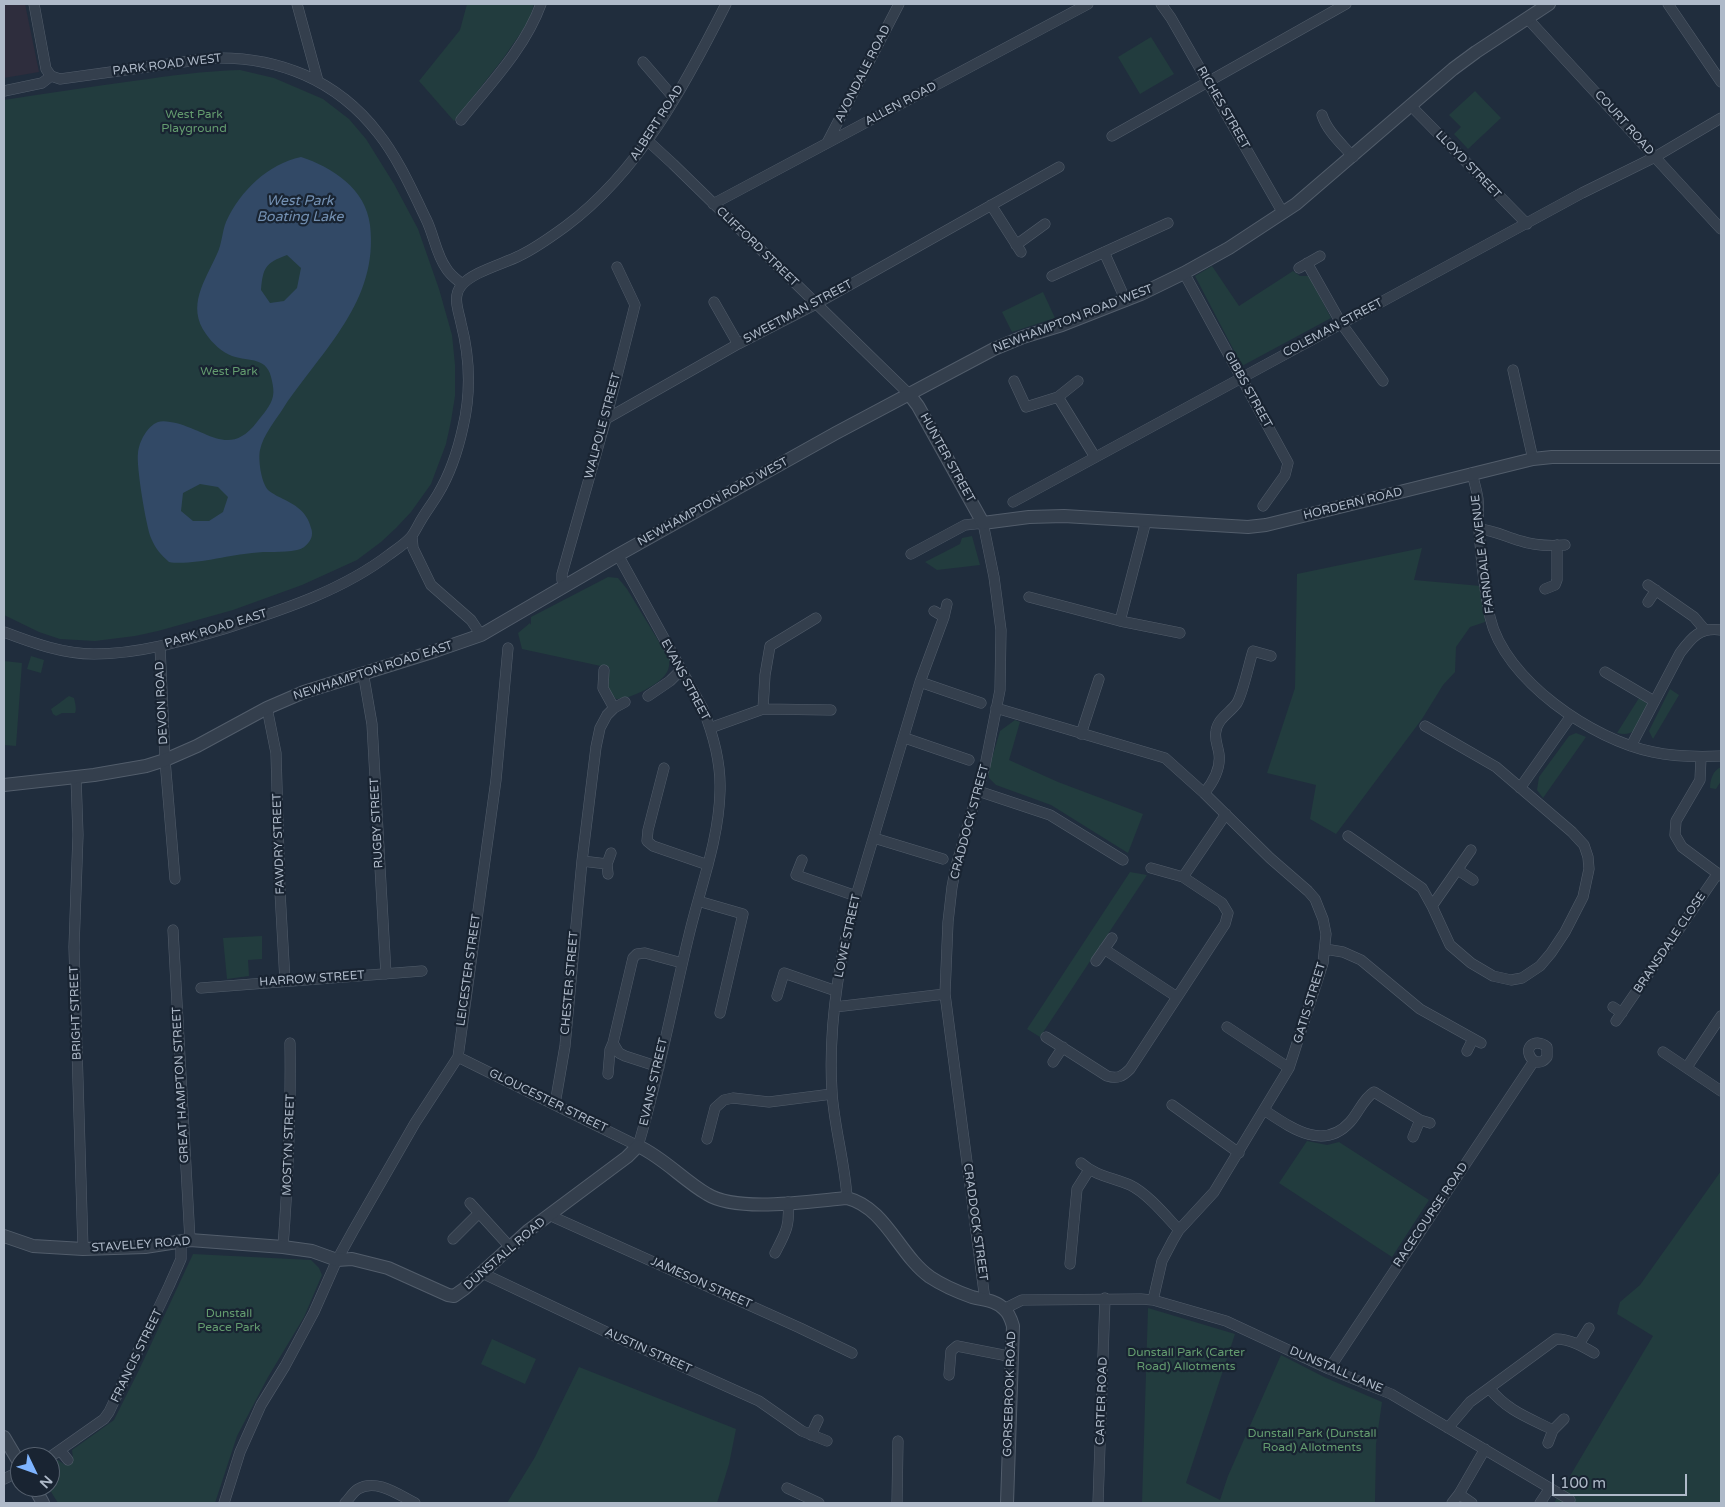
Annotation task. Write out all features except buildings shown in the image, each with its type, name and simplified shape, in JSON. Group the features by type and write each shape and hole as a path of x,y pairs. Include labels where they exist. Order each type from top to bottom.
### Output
{"street":[{"path":"34,4 46,69 51,76"},
{"path":"297,4 318,81"},
{"path":"461,120 505,64 533,24 541,4"},
{"name":"ALBERT ROAD","path":"462,284 544,242 606,192 648,141 703,49 726,4"},
{"name":"AVONDALE ROAD","path":"827,143 899,4"},
{"name":"ALLEN ROAD","path":"713,204 1088,4"},
{"name":"RICHES STREET","path":"1162,4 1283,213"},
{"path":"1112,136 1346,4"},
{"name":"NEWHAMPTON ROAD WEST","path":"565,586 909,394 994,349 1126,301 1184,273 1229,248 1283,213 1353,157 1410,105 1476,52 1549,4"},
{"path":"1668,4 1721,82"},
{"name":"COURT ROAD","path":"1528,18 1721,229"},
{"name":"PARK ROAD WEST","path":"4,91 42,83 51,76 60,79 212,58 255,60 277,64 318,81 357,107 379,134 399,165 432,230 445,268 462,284"},
{"path":"643,62 674,98"},
{"name":"LLOYD STREET","path":"1410,105 1526,224"},
{"path":"1322,115 1332,133 1353,157"},
{"name":"COLEMAN STREET","path":"1013,502 1582,193 1654,157 1721,118"},
{"name":"CLIFFORD STREET","path":"648,141 909,394"},
{"name":"SWEETMAN STREET","path":"606,419 738,344 816,304 1059,167"},
{"path":"991,205 1019,249 1046,224"},
{"path":"1052,276 1168,223"},
{"path":"1104,252 1126,301"},
{"path":"1320,256 1303,265 1341,323 1383,381"},
{"name":"WALPOLE STREET","path":"565,586 562,574 606,419 635,304 617,267"},
{"name":"GIBBS STREET","path":"1184,273 1288,463 1285,475 1263,506"},
{"path":"462,284 458,289 456,302 466,343 469,386 463,428 454,460 439,493 412,536 413,548 431,585 471,620 481,634"},
{"path":"714,302 738,344"},
{"path":"1513,370 1532,459"},
{"path":"1014,381 1026,407 1058,397 1078,381"},
{"name":"HUNTER STREET","path":"909,394 918,406 983,523"},
{"path":"1058,397 1095,457"},
{"name":"HORDERN ROAD","path":"983,523 1045,516 1248,527 1344,506 1532,459 1721,457"},
{"name":"FARNDALE AVENUE","path":"1472,473 1478,498 1478,529 1490,618 1498,638 1508,655 1530,682 1571,716 1612,739 1631,746 1672,756 1721,756"},
{"path":"1120,621 1146,521"},
{"path":"911,554 965,525 983,523"},
{"name":"CRADDOCK STREET","path":"983,523 994,577 1001,630 1000,690 978,791 956,866 952,887 945,994 985,1300"},
{"path":"1478,529 1496,531 1528,544 1561,545 1557,580 1555,585 1545,589"},
{"name":"PARK ROAD EAST","path":"4,632 74,653 117,654 160,646 252,620 332,588 374,566 412,536"},
{"name":"EVANS STREET","path":"618,555 703,709 718,758 721,789 718,821 708,865 682,963 659,1067 638,1146"},
{"name":"NEWHAMPTON ROAD EAST","path":"4,785 76,777 146,766 165,760 197,746 267,708 304,692 435,651 481,634 565,586"},
{"path":"1648,602 1652,588 1694,617 1704,630"},
{"path":"1029,597 1120,621 1180,633"},
{"name":"LOWE STREET","path":"847,1198 832,1094 831,1045 836,991 847,928 856,896 905,738 920,682 944,617 946,604"},
{"path":"934,611 944,617"},
{"path":"763,710 765,675 770,646 816,618"},
{"path":"1631,746 1680,653 1689,640 1704,630 1721,630"},
{"name":"DEVON ROAD","path":"160,646 165,760"},
{"name":"LEICESTER STREET","path":"337,1260 415,1123 458,1057 496,780 508,648"},
{"path":"1204,793 1211,785 1217,768 1219,754 1215,736 1216,728 1220,720 1237,702 1253,651 1272,656"},
{"path":"604,670 603,688 614,708"},
{"path":"648,696 670,681 681,670"},
{"name":"RUGBY STREET","path":"363,672 372,724 386,974"},
{"path":"1604,672 1654,701"},
{"path":"1081,734 1100,679"},
{"path":"920,682 981,703"},
{"name":"CHESTER STREET","path":"555,1104 565,1046 582,861 596,747 600,728 607,715 614,708 625,702"},
{"name":"FAWDRY STREET","path":"267,708 276,753 285,981"},
{"name":"GATIS STREET","path":"996,708 1165,758 1315,900 1323,919 1326,934 1323,964 1290,1068 1214,1192 1180,1230 1162,1261 1153,1300"},
{"path":"710,728 763,710 831,710"},
{"path":"1520,788 1571,716"},
{"path":"1348,836 1402,872 1422,888 1450,945 1471,963 1493,976 1511,980 1522,978 1540,966 1551,953 1565,932 1583,898 1589,869 1584,845 1579,838 1496,767 1425,726"},
{"path":"905,738 969,760"},
{"path":"1701,757 1700,780 1676,821 1675,835 1682,848 1720,874"},
{"path":"165,760 176,879"},
{"path":"664,768 648,830 647,841 653,846 708,865"},
{"name":"BRIGHT STREET","path":"76,777 78,834 74,947 83,1249"},
{"path":"978,791 1050,815 1122,860"},
{"path":"1183,877 1226,814"},
{"path":"874,838 943,859"},
{"path":"1432,906 1471,850"},
{"path":"582,861 608,869 611,853"},
{"path":"802,860 796,875 856,896"},
{"path":"1046,1037 1107,1076 1113,1078 1124,1075 1130,1069 1225,924 1228,913 1222,903 1183,877 1151,868"},
{"path":"1458,870 1473,880"},
{"name":"BRANSDALE CLOSE","path":"1613,1006 1619,1017 1720,874"},
{"path":"698,901 743,914 720,1013"},
{"name":"GREAT HAMPTON STREET","path":"173,930 186,1241"},
{"path":"1096,961 1112,938"},
{"path":"1104,949 1177,998"},
{"path":"1325,949 1343,952 1361,960 1420,1009 1477,1041 1467,1051"},
{"path":"608,1074 610,1050 633,958 637,954 645,953 682,963"},
{"name":"HARROW STREET","path":"201,988 422,971"},
{"path":"777,996 784,974 836,991"},
{"path":"835,1007 945,994"},
{"path":"1687,1067 1721,1016"},
{"path":"1227,1027 1290,1068"},
{"name":"MOSTYN STREET","path":"283,1247 291,1087 290,1043"},
{"path":"613,1043 619,1053 659,1067"},
{"path":"1053,1062 1063,1047"},
{"path":"1663,1052 1721,1091"},
{"name":"GLOUCESTER STREET","path":"458,1057 638,1146"},
{"name":"RACECOURSE ROAD","path":"1329,1369 1534,1061"},
{"path":"1264,1110 1291,1128 1307,1134 1326,1136 1342,1129 1350,1122 1369,1095 1374,1092 1420,1120 1430,1123"},
{"path":"707,1139 715,1108 724,1100 733,1098 769,1102 832,1094"},
{"path":"1172,1105 1239,1153"},
{"path":"1412,1137 1420,1120"},
{"path":"638,1146 654,1154 698,1189 716,1199 733,1204 847,1198 858,1202 875,1214 928,1275 953,1289 997,1303 1004,1309 1022,1300 1105,1298"},
{"name":"DUNSTALL ROAD","path":"337,1260 352,1259 388,1268 448,1296 454,1296 549,1215 627,1157 638,1146"},
{"path":"1081,1163 1102,1177 1131,1186 1180,1230"},
{"path":"1070,1264 1077,1189 1089,1170"},
{"path":"775,1253 787,1229 789,1218 788,1202"},
{"path":"470,1203 510,1247"},
{"path":"453,1239 479,1213"},
{"name":"JAMESON STREET","path":"549,1215 800,1328 852,1354"},
{"name":"STAVELEY ROAD","path":"4,1236 33,1246 83,1249 145,1247 186,1241 283,1247 312,1251 337,1260"},
{"name":"FRANCIS STREET","path":"60,1450 104,1419 109,1412 173,1277 186,1241"},
{"path":"224,1503 240,1452 261,1405 285,1366 314,1312 337,1260"},
{"name":"AUSTIN STREET","path":"482,1274 759,1401 802,1431 827,1441"},
{"name":"DUNSTALL LANE","path":"1105,1298 1153,1300 1226,1321 1329,1369 1391,1394 1570,1500"},
{"name":"CARTER ROAD","path":"1098,1503 1105,1298"},
{"name":"GORSEBROOK ROAD","path":"1004,1309 1013,1326 1007,1503"},
{"path":"1579,1344 1589,1328"},
{"path":"1448,1428 1470,1402 1556,1338 1579,1344 1594,1353"},
{"path":"949,1375 951,1351 958,1346 1003,1355 1012,1359"},
{"path":"1489,1388 1505,1405 1553,1430"},
{"path":"1548,1443 1553,1430 1564,1418"},
{"path":"811,1435 818,1420"},
{"path":"897,1503 898,1441"},
{"path":"1452,1503 1485,1449"},
{"path":"60,1450 68,1460"},
{"path":"345,1503 357,1489 364,1486 374,1486 384,1488 414,1503"},
{"path":"787,1488 819,1503"},
{"path":"1540,1503 1550,1488"},
{"path":"1459,1494 1472,1503"}],"shaded area":[{"path":"4,4 25,4 39,72 4,78"}],"green space":[{"path":"467,4 534,4 529,21 502,60 454,121 419,81 460,30"},
{"path":"1151,37 1174,74 1140,94 1118,57"},
{"name":"West Park","path":"240,70 274,78 323,99 349,119 366,139 394,184 418,229 439,289 452,335 455,365 455,396 446,444 431,484 411,512 381,542 357,560 302,585 233,610 158,631 95,641 60,639 39,632 4,615 4,100 173,76"},
{"path":"1475,91 1501,118 1468,149 1454,134 1461,127 1449,115"},
{"path":"1212,266 1239,306 1293,271 1300,276 1309,276 1331,318 1242,366 1195,276"},
{"path":"1043,292 1055,318 1012,332 1002,312"},
{"path":"972,536 980,565 937,570 925,562 960,544 962,538"},
{"path":"1422,548 1414,580 1481,586 1485,622 1470,627 1456,647 1455,672 1443,685 1422,719 1336,834 1310,819 1316,785 1267,773 1295,688 1297,574"},
{"path":"608,577 618,578 627,589 670,660 668,671 664,677 652,686 622,699 616,699 607,688 610,668 522,649 518,633 530,623 531,625 531,617"},
{"path":"31,656 44,660 41,673 27,669"},
{"path":"4,661 22,663 16,746 4,745"},
{"path":"1670,689 1679,695 1653,739 1649,731"},
{"path":"69,696 74,698 75,713 62,713 56,716 53,714 51,709"},
{"path":"1639,698 1649,705 1638,727 1630,733 1617,733"},
{"path":"1015,720 1020,722 1009,760 1058,782 1143,814 1128,853 1051,805 996,785 989,778 988,772 1000,731"},
{"path":"1576,733 1586,737 1543,798 1537,790 1539,777 1569,736"},
{"path":"1721,767 1721,781 1716,789 1710,788 1712,776"},
{"path":"1130,872 1147,875 1040,1037 1027,1029"},
{"path":"262,936 262,959 248,960 249,976 227,979 223,938"},
{"path":"1307,1141 1327,1145 1339,1142 1429,1200 1392,1257 1279,1183"},
{"path":"1721,1171 1721,1503 1554,1503 1653,1336 1617,1314 1620,1302 1640,1285"},
{"name":"Dunstall Peace Park","path":"193,1254 311,1260 319,1268 322,1275 304,1317 268,1377 237,1436 215,1503 58,1503 54,1497 60,1497 60,1461 65,1465 73,1458 72,1450 114,1420"},
{"path":"1148,1308 1235,1334 1186,1483 1220,1500 1228,1476 1281,1355 1326,1378 1382,1402 1376,1444 1375,1503 1142,1503"},
{"path":"492,1339 536,1359 525,1384 481,1364"},
{"path":"579,1367 736,1429 729,1464 717,1503 507,1503 535,1457"}],"water":[{"name":"West Park Boating Lake","path":"301,157 313,161 346,181 362,201 370,225 370,252 366,277 357,301 331,344 270,428 260,450 261,470 268,490 293,504 306,516 312,532 311,537 305,546 297,550 252,553 188,563 169,562 156,548 149,531 138,470 140,444 150,427 162,421 176,423 219,439 238,438 257,422 271,403 273,389 267,367 257,361 232,356 214,344 200,324 198,304 203,284 219,250 226,222 239,200 256,180 266,172","holes":["287,255 301,268 297,288 284,301 270,303 261,290 264,271 274,261","200,484 218,487 228,497 223,512 209,521 193,521 181,511 183,493"]}],"park label":[{"name":"West Park Playground","path":"194,122"},
{"name":"Dunstall Park (Carter Road) Allotments","path":"1186,1360"},
{"name":"Dunstall Park (Dunstall Road) Allotments","path":"1312,1441"}]}
